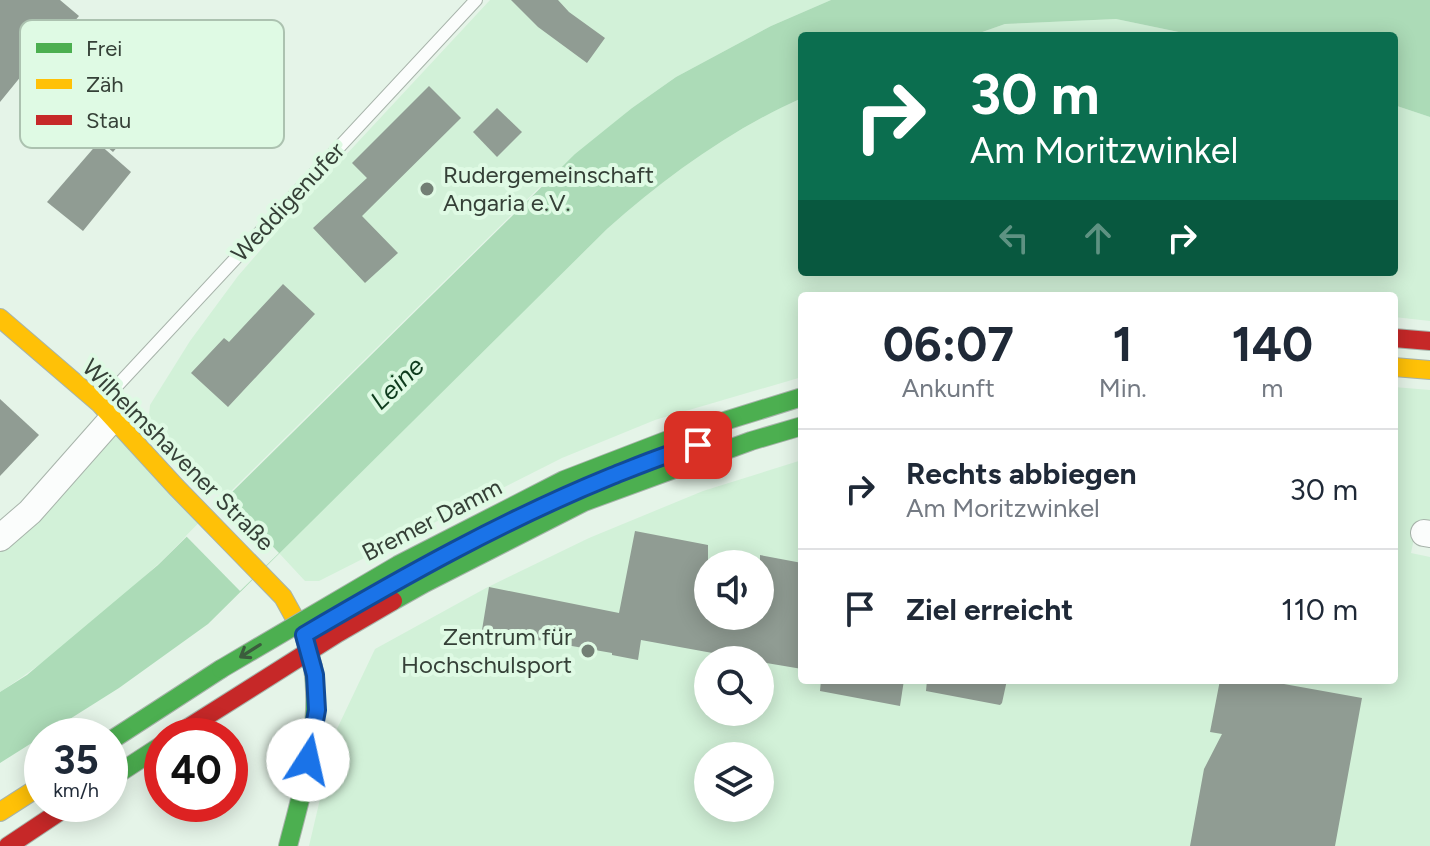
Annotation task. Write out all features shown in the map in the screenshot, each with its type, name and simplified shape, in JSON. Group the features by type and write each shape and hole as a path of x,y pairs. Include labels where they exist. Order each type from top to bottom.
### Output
{"main road":[{"name":"Wilhelmshavener Straße","path":"0,318 107,411 283,597 315,675 317,710 288,846"},
{"path":"1398,338 1430,341"},
{"path":"1398,367 1430,370"},
{"name":"Bremer Damm","path":"128,729 321,606 490,516 570,477 663,441 798,398"},
{"path":"203,718 338,633 425,583 584,502 751,441 798,427"},
{"path":"0,812 24,797"},
{"path":"8,846 44,822"}],"street":[{"name":"Weddigenufer","path":"0,538 30,512 107,411"},
{"path":"298,639 398,579 552,501 672,452 798,415"}],"lane":[{"name":"Weddigenufer","path":"107,411 476,0"}],"shaded area":[{"name":"Rudergemeinschaft Angaria e.V.","path":"490,0 831,0 771,26 676,77 632,108 551,176 225,497 155,426 149,416 150,405 190,341 238,276 303,201"},
{"path":"1116,19 1179,32 982,32 1005,24"},
{"path":"798,100 798,276 1398,276 1398,106 1430,117 1430,321 1398,317 1398,292 798,292 798,378 655,420 562,458 319,581 305,581 279,553 607,229 700,156"},
{"name":"Zentrum für Hochschulsport","path":"1398,387 1430,390 1430,526 1417,524 1411,553 1430,557 1430,846 309,846 336,731 375,649 486,588 589,538 703,491 798,461 798,684 1398,684"},
{"path":"113,418 205,517 100,616 0,692 0,538"}],"water":[{"name":"Leine","path":"831,0 1430,0 1430,117 1398,106 1398,32 1179,32 1116,19 1005,24 982,32 798,32 798,100 749,125 700,156 607,229 208,624 71,718 24,718 24,748 0,763 0,692 27,675 158,565 575,154 676,77 771,26"}],"pier":[{"path":"225,497 279,553 240,591 186,536"}],"building":[{"path":"0,0 60,0 79,16 76,20 20,20 20,77 0,102"},
{"path":"511,0 558,0 569,12 605,38 587,63 538,27"},
{"path":"429,86 461,118 362,216 398,253 365,283 313,228 367,178 352,163"},
{"path":"497,108 522,132 497,157 473,132"},
{"path":"94,148 104,148 131,172 83,231 47,202"},
{"path":"283,284 315,314 228,407 191,373 224,338 229,342"},
{"path":"0,399 39,435 0,476"},
{"path":"635,531 708,545 708,550 694,550 694,630 774,630 774,558 798,562 798,668 774,664 774,646 694,646 694,650 641,640 638,660 526,638 523,648 491,642 494,632 482,630 489,587 619,613"},
{"path":"821,684 903,684 900,706 820,691"},
{"path":"927,684 1006,684 1000,705 926,691"},
{"path":"1219,684 1284,684 1362,698 1335,846 1190,846 1204,769 1222,734 1210,732"}],"traffic: fast":[{"path":"221,669 398,565 564,480 686,433 798,398"},
{"path":"393,601 584,502 751,441 798,427"},
{"path":"288,846 313,735 313,667"},
{"path":"128,729 221,669"},
{"path":"128,767 144,757"}],"traffic: slow":[{"path":"0,318 100,404 283,597 304,635 313,667"},
{"path":"1398,367 1430,370"},
{"path":"0,812 24,797"}],"traffic: jam":[{"path":"1398,338 1430,341"},
{"path":"203,718 393,601"},
{"path":"8,846 44,822"}],"place":[{"name":"Rudergemeinschaft Angaria e.V.","path":"427,189"},
{"name":"Zentrum für Hochschulsport","path":"588,651"}],"route":[{"path":"308,760 317,710 315,675 304,635 398,579 487,532 552,501 672,452 698,445"}]}
